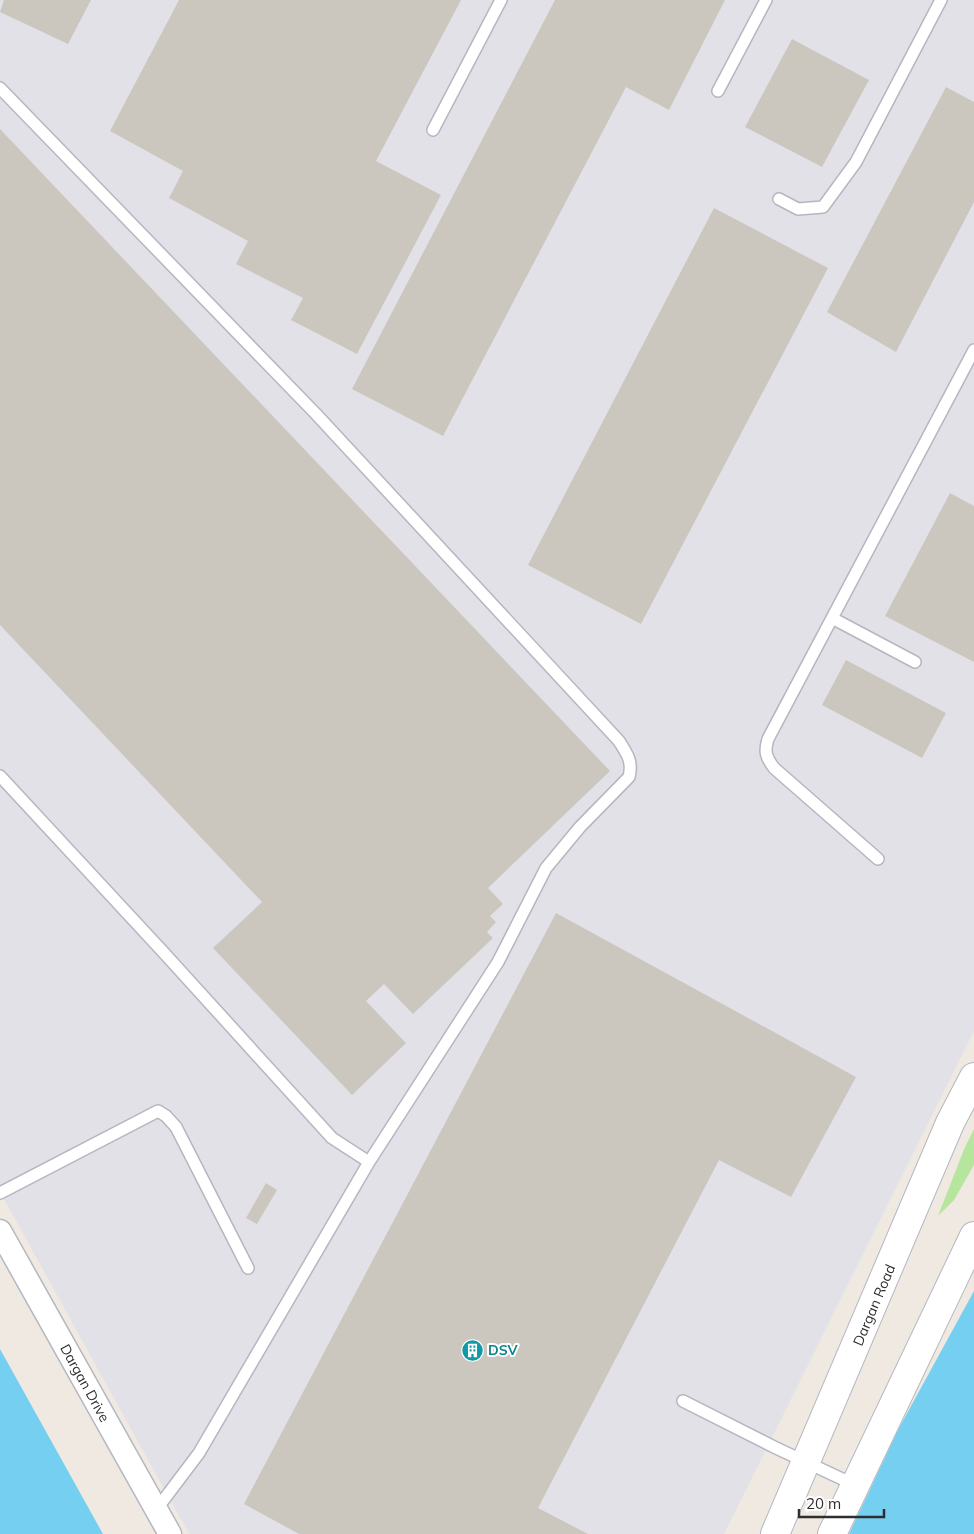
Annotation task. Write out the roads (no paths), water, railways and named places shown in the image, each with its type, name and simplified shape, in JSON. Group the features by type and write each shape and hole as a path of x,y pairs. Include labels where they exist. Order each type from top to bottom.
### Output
{"street":[{"name":"Dargan Road","path":"775,1534 950,1123 974,1077"},
{"name":"Dargan Drive","path":"0,1231 170,1534"},
{"path":"832,1534 974,1236"}],"lane":[{"path":"433,130 501,0"},
{"path":"718,90 766,0"},
{"path":"779,198 798,209 823,206 856,162 941,0"},
{"path":"0,88 316,414 619,741 632,767 629,777 580,827 546,868 498,962 369,1162 199,1453 156,1510"},
{"path":"878,859 774,768 766,757 765,748 768,739 974,350"},
{"path":"832,618 915,662"},
{"path":"0,776 332,1138 369,1162"},
{"path":"0,1193 158,1111 166,1116 176,1127 248,1268"},
{"path":"683,1401 855,1485"}],"water":[{"path":"974,1291 974,1534 849,1534 899,1428"},
{"path":"0,1349 103,1534 0,1534"}],"place":[{"name":"DSV","path":"472,1350"}]}
